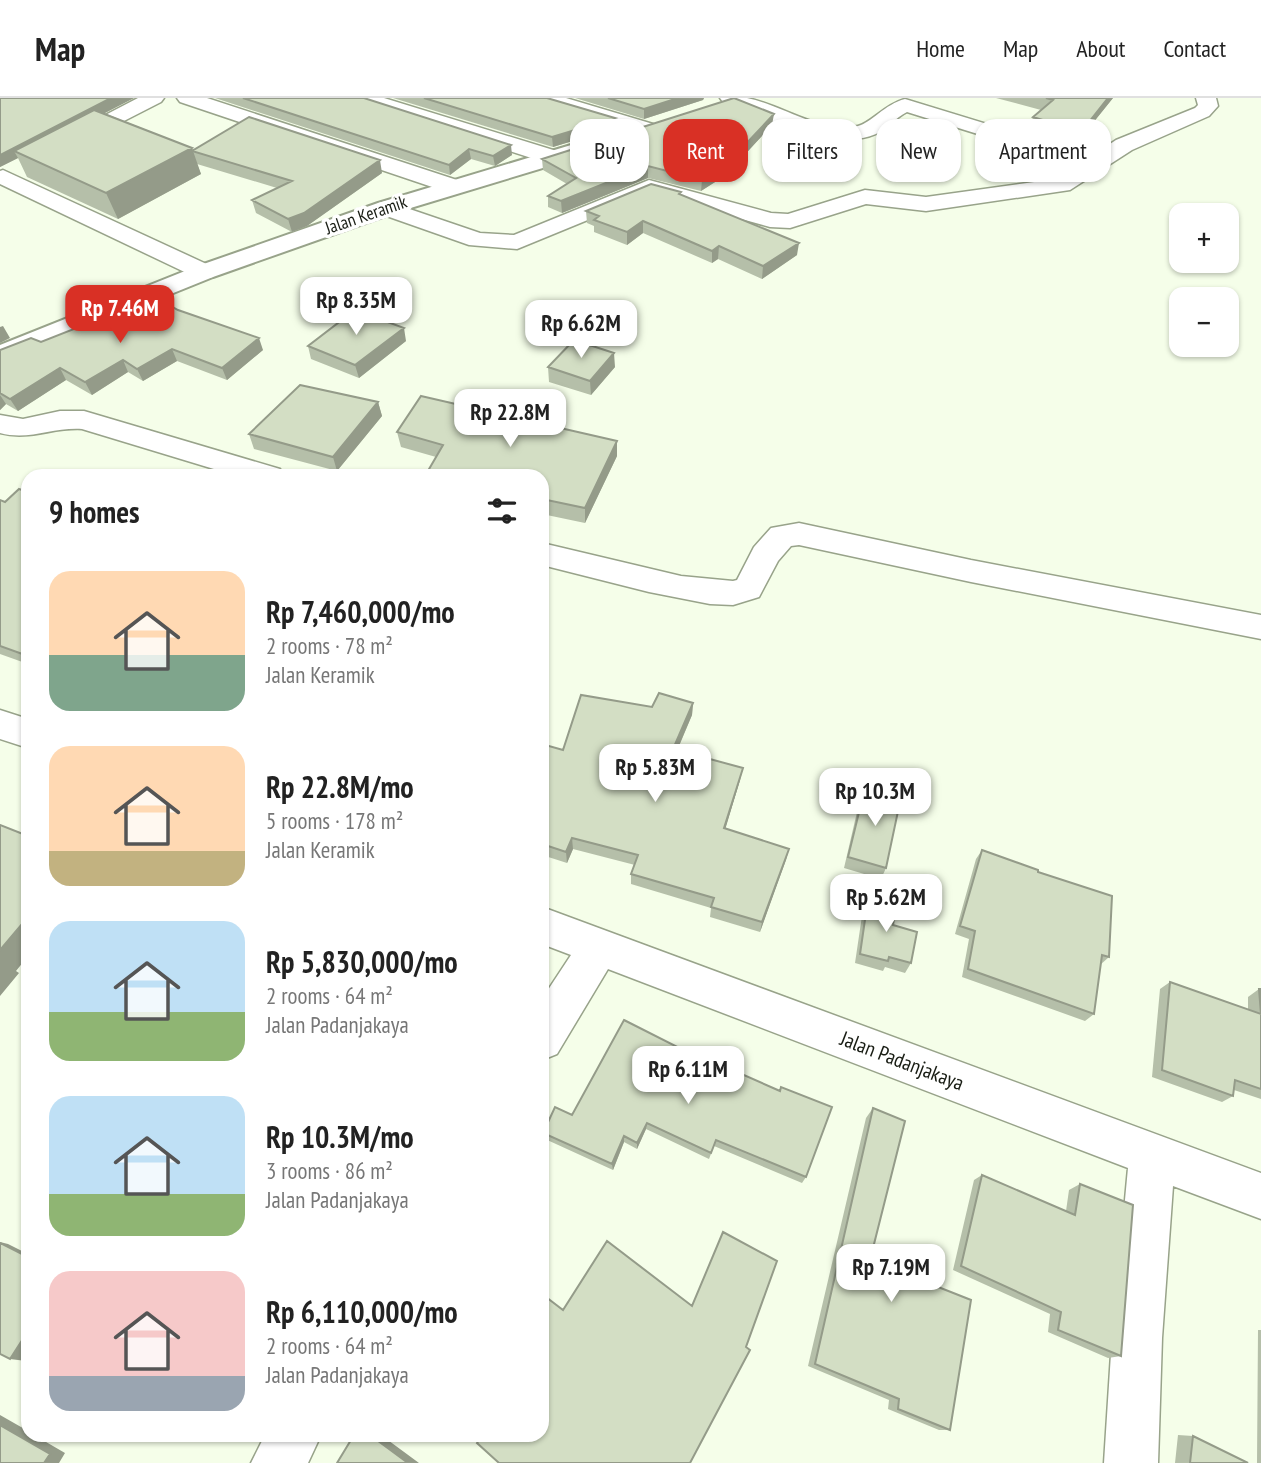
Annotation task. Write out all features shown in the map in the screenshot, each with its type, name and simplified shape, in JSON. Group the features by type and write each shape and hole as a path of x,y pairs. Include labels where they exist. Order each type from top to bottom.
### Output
{"street":[{"path":"51,152 154,98"},
{"path":"187,98 452,187"},
{"path":"363,98 555,158"},
{"path":"544,98 615,119"},
{"path":"1111,154 1124,145 1202,112 1208,106 1206,98"},
{"path":"728,101 815,127 861,133 870,130 887,114 909,101 975,123"},
{"name":"Jalan Keramik","path":"0,355 204,272 386,208 570,153"},
{"path":"2,178 27,164"},
{"path":"2,178 204,272"},
{"path":"386,208 477,240 517,242 649,187 770,220 790,221 865,197 926,204 1049,188 1067,182"},
{"path":"0,424 24,430 61,418 83,420 247,469"},
{"path":"549,556 691,591 731,594 748,589 765,555 782,536 799,534 971,571 1261,627"},
{"path":"0,724 21,732"},
{"name":"Jalan Padanjakaya","path":"549,928 1261,1196"},
{"path":"549,1028 599,946"},
{"path":"1131,1463 1137,1338 1152,1156"},
{"path":"278,1463 291,1442"}],"building":[{"path":"0,98 111,98 0,155"},
{"path":"243,98 364,98 511,145 493,156 469,149 449,165"},
{"path":"424,98 547,98 615,118 570,119 570,132 552,137"},
{"path":"608,98 678,98 644,109"},
{"path":"734,98 774,114 769,119 762,119 762,127 748,142 748,119 668,119"},
{"path":"1046,98 1108,98 1091,119 1033,117 1053,100"},
{"path":"94,110 192,148 106,193 14,151"},
{"path":"249,117 380,160 304,213 288,219 252,200 292,181 192,151"},
{"path":"663,121 663,170 649,166 649,125"},
{"path":"570,150 570,175 542,159"},
{"path":"570,182 608,182 561,201 548,196"},
{"path":"651,184 681,192 679,194 799,243 763,266 719,246 712,251 643,221 627,232 594,220 599,216 586,211"},
{"path":"155,297 178,310 259,338 222,368 172,349 137,369 123,360 85,382 60,368 10,399 0,393 0,350 31,338 41,342"},
{"path":"355,310 404,328 355,365 308,346"},
{"path":"574,340 614,353 590,381 548,367"},
{"path":"300,385 378,402 333,457 249,434"},
{"path":"421,396 617,441 585,508 549,500 549,469 429,469 443,445 397,432"},
{"path":"21,490 21,654 0,646 0,500 5,502"},
{"path":"659,693 693,703 673,749 743,768 724,828 789,849 762,922 711,907 714,898 631,874 638,855 572,838 566,852 549,846 549,746 563,750 581,695 652,707"},
{"path":"865,788 901,797 886,868 848,857"},
{"path":"0,825 21,833 21,925 0,950"},
{"path":"982,850 1112,896 1109,957 1102,955 1094,1014 968,969 975,931 960,926"},
{"path":"868,899 896,905 893,925 917,932 911,963 860,954"},
{"path":"1170,982 1261,1014 1261,1089 1235,1080 1233,1096 1162,1070"},
{"path":"624,1020 693,1055 694,1053 780,1091 781,1087 832,1107 806,1177 716,1140 711,1153 647,1123 637,1143 624,1136 612,1164 549,1136 549,1120 555,1107 572,1115"},
{"path":"873,1108 905,1121 870,1260 971,1300 950,1430 898,1409 899,1399 815,1364"},
{"path":"982,1175 1075,1215 1080,1184 1133,1205 1121,1356 1058,1330 1061,1312 961,1266"},
{"path":"723,1232 777,1261 746,1347 750,1350 690,1463 499,1463 477,1443 549,1442 549,1299 563,1310 607,1241 692,1306"},
{"path":"0,1243 21,1254 21,1342 10,1359 0,1354"},
{"path":"0,1425 21,1437 21,1442 29,1442 50,1454 44,1463 0,1463"},
{"path":"1193,1436 1248,1463 1190,1463"},
{"path":"350,1442 380,1442 408,1463 337,1463"}]}
